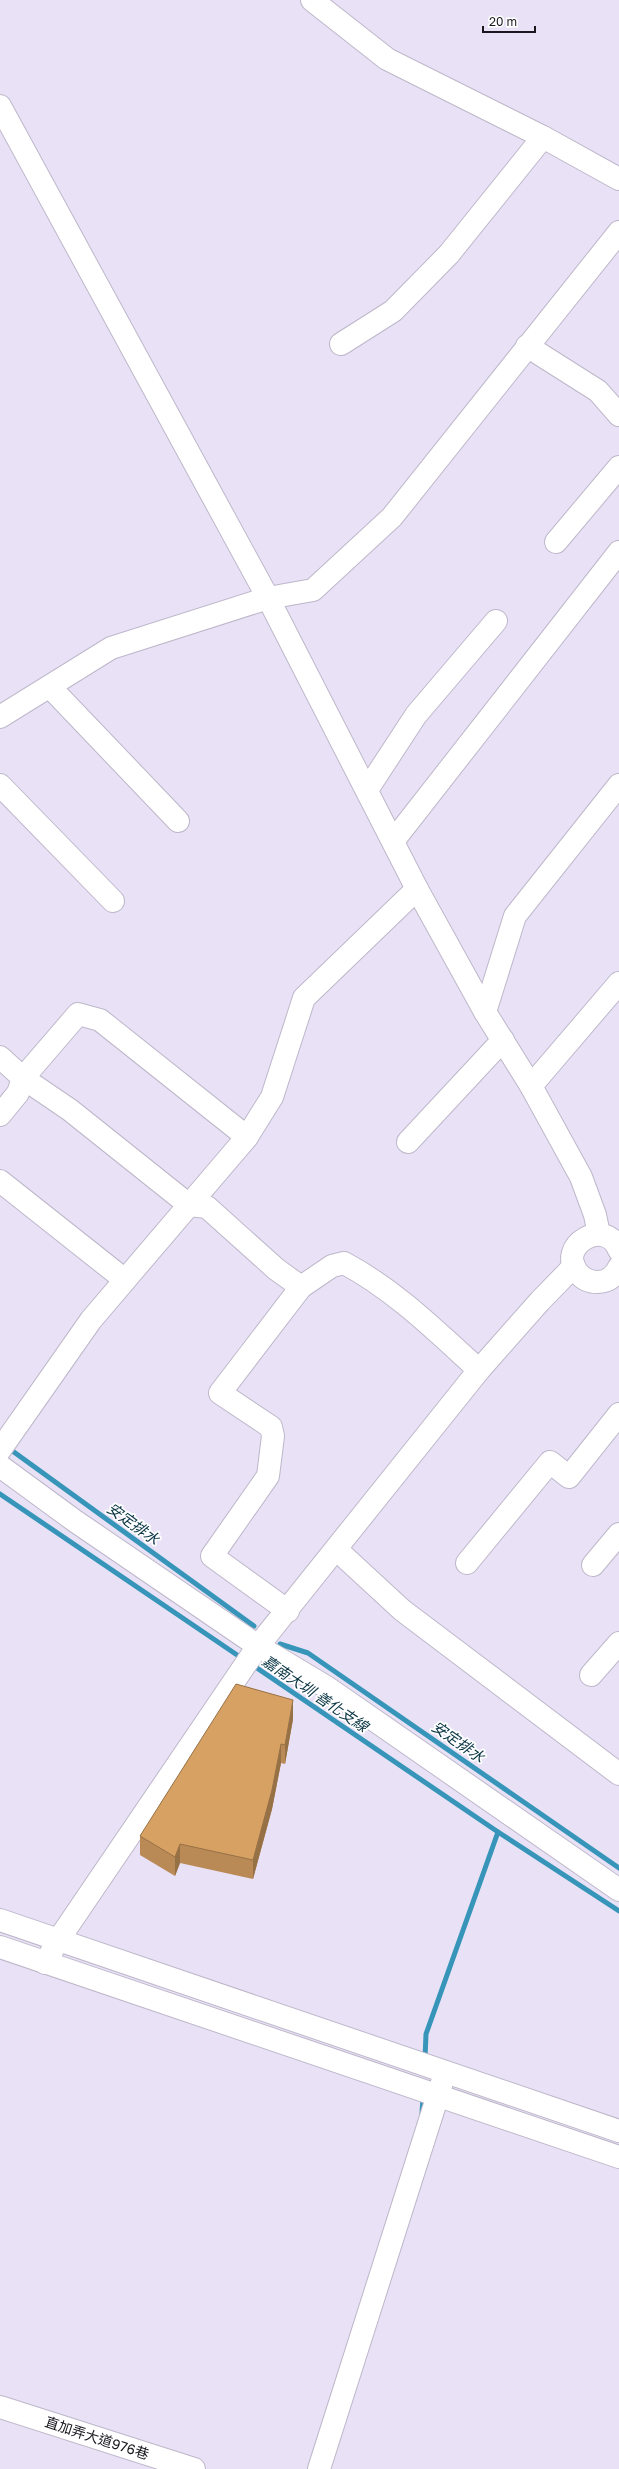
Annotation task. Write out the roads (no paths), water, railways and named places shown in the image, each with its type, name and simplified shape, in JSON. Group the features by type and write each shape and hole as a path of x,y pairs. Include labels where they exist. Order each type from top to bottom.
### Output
{"street":[{"path":"312,0 387,59 543,137 619,179"},
{"path":"0,106 268,598 394,840 417,889 485,1012 531,1086 581,1178 595,1215 599,1234"},
{"path":"341,344 393,311 449,254 543,137"},
{"path":"0,718 111,648 268,598 313,590 392,517 619,232"},
{"path":"527,346 598,391 619,415"},
{"path":"556,542 619,467"},
{"path":"394,840 619,552"},
{"path":"367,790 416,715 496,621"},
{"path":"50,687 178,821"},
{"path":"0,785 113,901"},
{"path":"485,1012 515,916 619,785"},
{"path":"6,1442 91,1320 247,1137 272,1097 304,998 417,889"},
{"path":"531,1086 619,983"},
{"path":"0,1115 18,1094 23,1078 78,1014 100,1020 247,1137"},
{"path":"408,1142 502,1040"},
{"path":"0,1057 23,1078 70,1110 188,1205 207,1207 276,1269 301,1287"},
{"path":"0,1181 125,1280"},
{"path":"616,1277 604,1281 589,1281 583,1278 574,1266 572,1258 578,1244 584,1238 599,1234 613,1241 619,1250"},
{"path":"288,1611 212,1556 268,1476 273,1436 271,1427 220,1393 301,1287 332,1266 344,1263 365,1274 423,1319 480,1370"},
{"path":"45,1963 59,1939 256,1649 480,1370 540,1301 574,1266"},
{"path":"467,1563 550,1462 569,1477 619,1414"},
{"path":"0,1466 256,1649 328,1688 619,1890"},
{"path":"593,1565 619,1534"},
{"path":"336,1550 402,1610 619,1774"},
{"path":"590,1675 619,1642"},
{"path":"0,1920 59,1939 445,2073 619,2131"},
{"path":"0,1947 619,2157"},
{"path":"319,2469 439,2096 445,2073"},
{"name":"直加弄大道976巷","path":"0,2406 194,2469"}],"waterway":[{"name":"安定排水","path":"7,1447 254,1626"},
{"name":"嘉南大圳 善化支線","path":"0,1494 243,1659"},
{"name":"安定排水","path":"280,1644 308,1653 619,1868"},
{"name":"嘉南大圳 善化支線","path":"251,1664 498,1832 619,1911"},
{"path":"425,2058 426,2034 498,1832"},
{"path":"422,2114 423,2096"}]}
